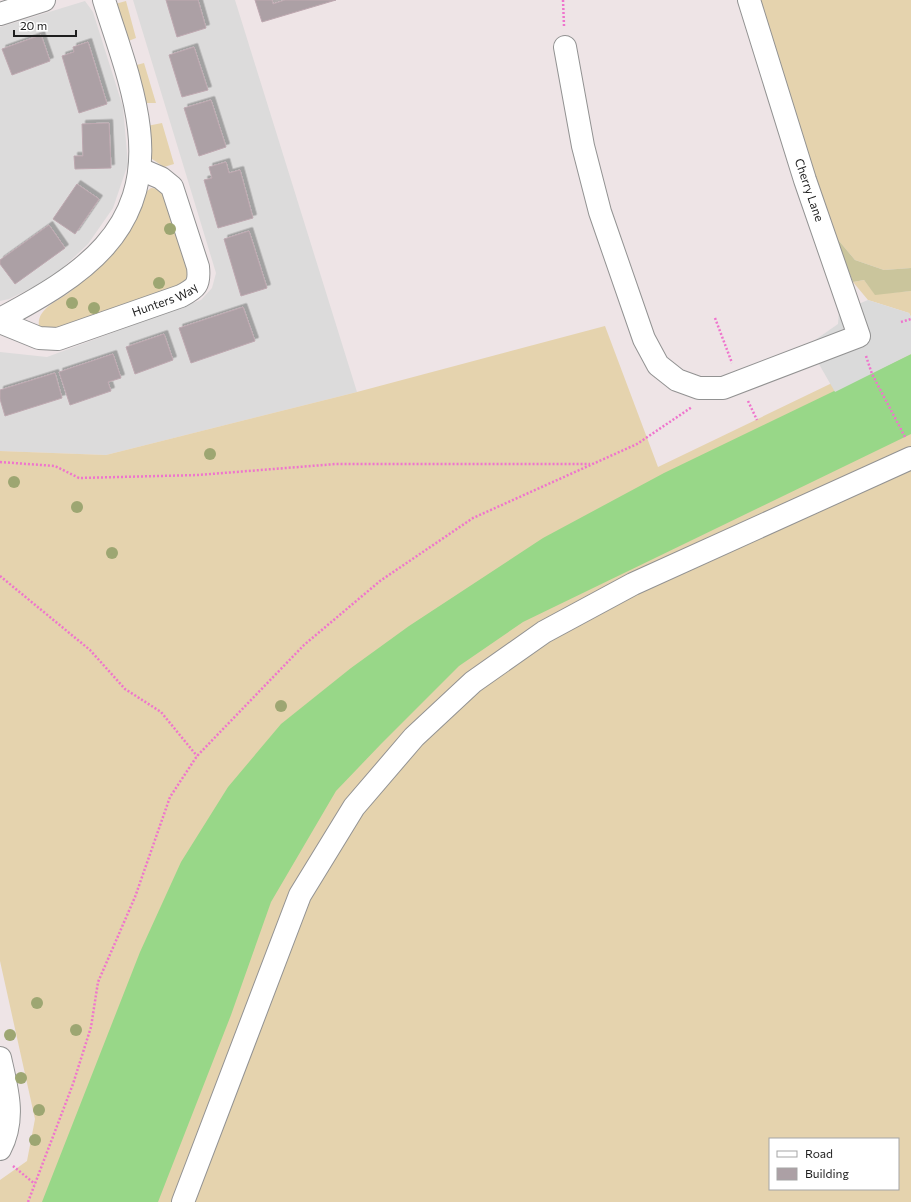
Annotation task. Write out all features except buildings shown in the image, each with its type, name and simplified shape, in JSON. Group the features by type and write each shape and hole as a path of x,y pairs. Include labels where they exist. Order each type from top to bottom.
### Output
{"street":[{"path":"0,14 44,0"},
{"path":"0,319 58,286 90,261 110,241 126,217 135,192 140,169 139,129 130,87 104,0"},
{"name":"Cherry Lane","path":"749,0 805,180 859,336"},
{"path":"565,47 583,146 600,212 644,339 658,365 677,380 691,386 699,388 723,388 859,336"},
{"name":"Hunters Way","path":"0,322 39,338 58,339 181,296 194,289 199,279 198,267 172,187 161,178 140,169"},
{"path":"183,1202 300,895 354,807 414,737 473,682 544,632 633,584 909,450"},
{"path":"0,1058 10,1116 4,1147"}],"path":[{"path":"563,0 565,47"},
{"path":"902,322 911,319"},
{"path":"859,336 872,374 909,450"},
{"path":"28,1202 73,1084 92,1027 98,982 135,897 170,797 197,756 304,645 380,581 473,518 637,444 696,405"},
{"path":"0,462 55,466 79,478 198,475 336,464 592,464"},
{"path":"0,576 90,650 125,689 161,712 197,756"},
{"path":"4,1147 35,1184"}],"shaded area":[{"path":"133,0 235,0 357,392 106,455 0,451 0,352 47,357 201,300 212,288 216,273"},
{"path":"758,0 911,0 911,268 884,270 855,260 834,235"},
{"path":"85,1 93,12 123,107 128,164 113,208 88,244 52,278 9,299 0,301 0,27"},
{"path":"126,1 136,38 126,42 115,4"},
{"path":"144,63 156,103 144,103 133,66"},
{"path":"162,123 174,164 164,167 152,159 148,145 147,126"},
{"path":"151,188 163,189 193,270 190,283 58,330 39,327 39,320 45,310 71,291 92,270 110,246 142,195"},
{"path":"834,235 855,260 884,270 911,268 911,291 875,295 864,280 853,282"},
{"path":"864,280 875,294 911,291 911,317 909,313 868,300 853,282"},
{"path":"868,300 909,313 911,317 911,354 835,392 808,345 838,324 839,312"},
{"path":"605,326 658,467 911,345 911,1202 0,1202 0,1180 27,1161 35,1119 0,961 0,451 106,455 357,392"}],"green space":[{"path":"911,354 911,434 523,622 459,666 336,791 271,902 231,1015 158,1202 42,1202 140,952 181,862 228,787 281,724 351,668 409,626 543,538 664,473"}]}
